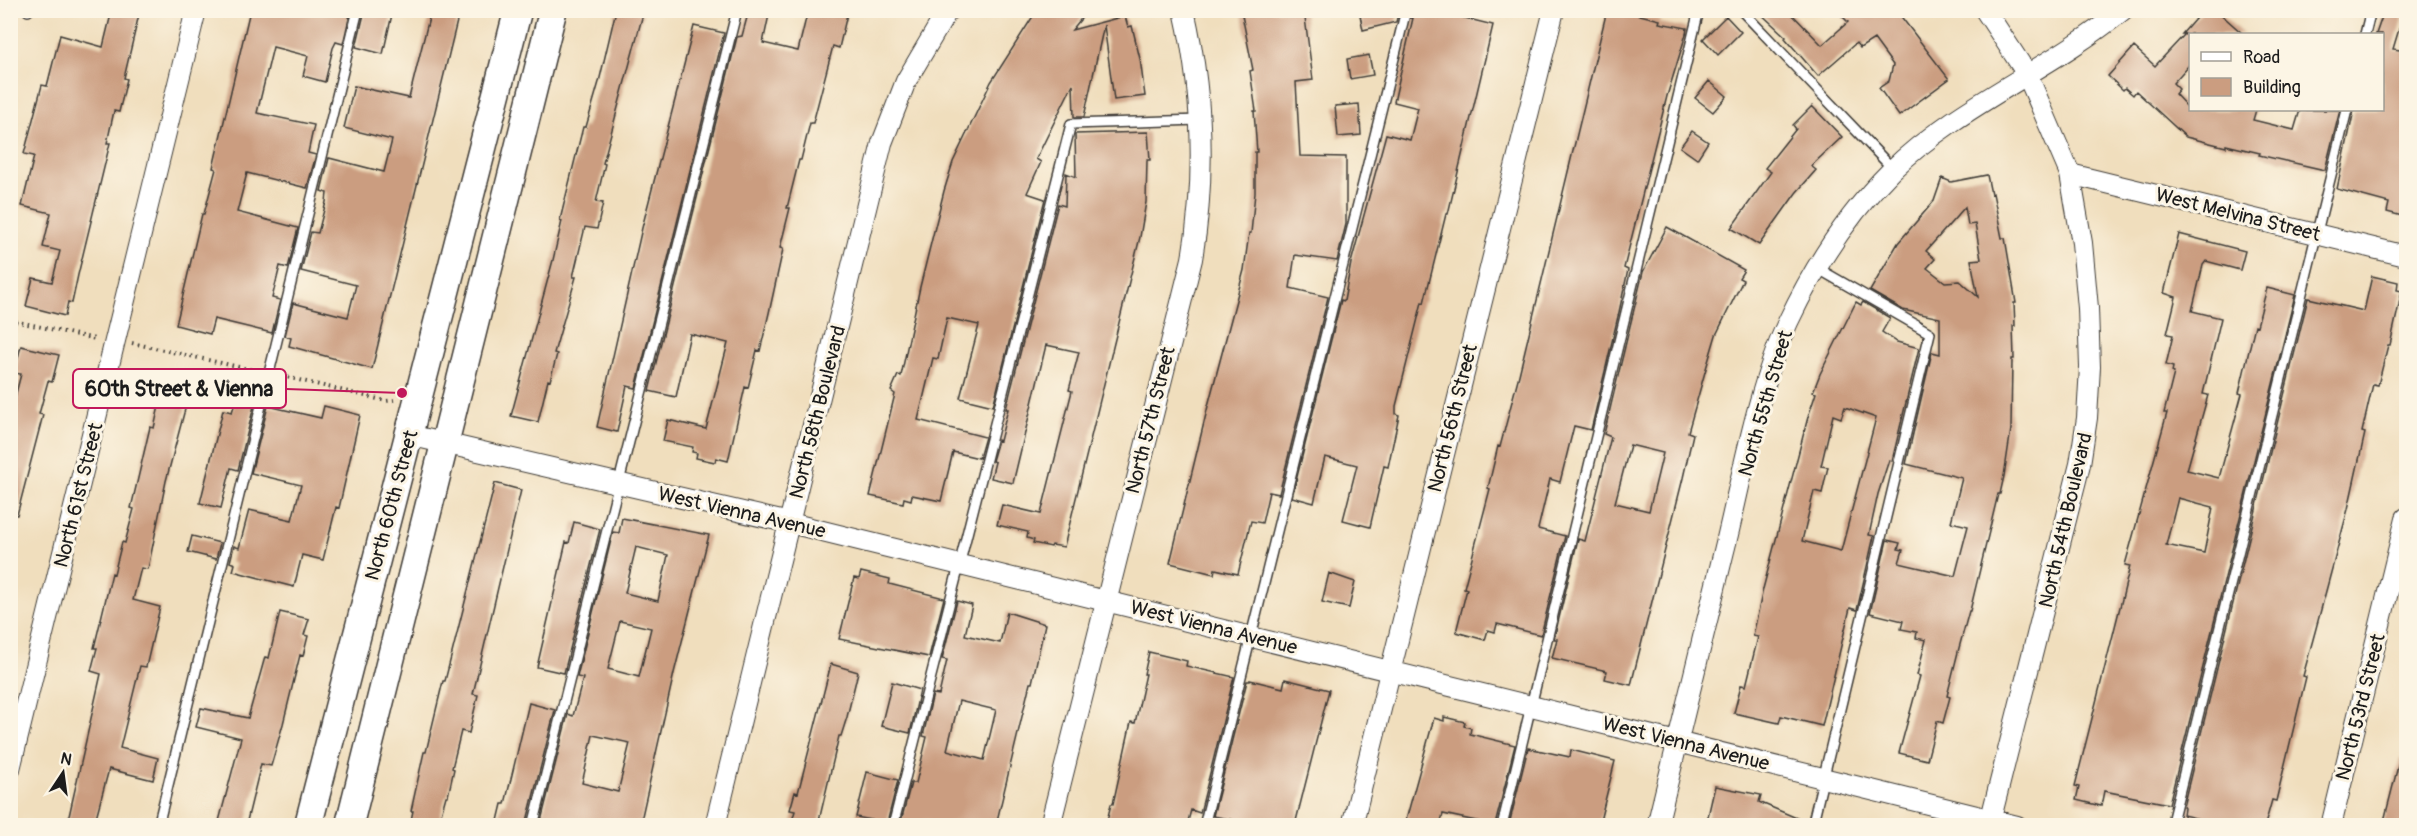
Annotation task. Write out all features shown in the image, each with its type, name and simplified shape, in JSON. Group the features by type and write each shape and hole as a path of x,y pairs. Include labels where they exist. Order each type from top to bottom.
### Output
{"main road":[{"name":"North 60th Street","path":"308,825 518,10"},
{"name":"North 60th Street","path":"349,825 553,10"}],"street":[{"name":"North 61st Street","path":"10,769 196,10"},
{"name":"North 58th Boulevard","path":"715,825 882,143 906,81 948,10"},
{"name":"North 57th Street","path":"1050,825 1191,259 1199,214 1202,169 1200,120 1191,43 1184,10"},
{"name":"North 56th Street","path":"1352,825 1554,10"},
{"path":"1985,10 2027,74"},
{"name":"North 55th Street","path":"1657,825 1760,407 1788,323 1817,268 1863,200 1893,169 1936,133 1987,98 2104,26 2123,10"},
{"name":"North 54th Boulevard","path":"1990,822 2080,464 2087,418 2090,367 2088,308 2082,243 2070,174 2027,74"},
{"name":"West Melvina Street","path":"2070,174 2406,256"},
{"name":"West Vienna Avenue","path":"409,435 790,523 1824,777 1990,822 2017,825"},
{"name":"North 53rd Street","path":"2331,825 2406,518"}],"lane":[{"path":"158,825 358,10"},
{"path":"533,825 736,10"},
{"path":"1204,825 1406,10"},
{"path":"1502,825 1699,10"},
{"path":"1742,10 1893,169"},
{"path":"2365,33 2371,10"},
{"path":"2171,825 2347,111"},
{"path":"893,825 1071,124 1200,120"},
{"path":"1812,825 1930,333 1817,268"}],"path":[{"path":"10,320 115,342 132,343 386,401 395,400"}],"building":[{"path":"112,10 140,10 124,78 127,79 119,112 114,111 107,143 110,143 72,303 68,302 65,316 26,306 33,278 52,282 60,251 43,247 51,213 22,206 34,156 24,154 42,85 47,86 60,35 103,47"},
{"path":"250,10 351,10 343,44 336,42 333,48 325,82 303,76 308,56 273,47 257,113 314,125 308,153 316,155 307,188 247,173 237,212 298,228 288,268 280,266 272,298 280,300 272,333 214,319 210,334 176,325 202,214 204,214 216,169 213,168"},
{"path":"365,10 393,10 383,54 356,47"},
{"path":"431,10 458,17 372,369 289,346 291,338 285,336 293,303 348,317 356,285 301,271 311,232 318,233 326,202 327,193 321,191 329,158 384,172 392,140 344,128 354,86 409,98"},
{"path":"616,10 631,10 643,14 603,163 605,164 596,202 603,203 597,229 585,227 573,277 576,277 554,353 557,354 538,422 511,416 553,260 562,221 560,220 583,127 586,127 599,82"},
{"path":"749,10 770,10 763,43 798,51 808,10 848,10 839,48 833,46 813,123 810,123 801,160 799,160 787,208 790,208 780,248 783,249 769,313 748,388 745,387 728,461 716,458 715,462 696,458 697,453 692,452 693,447 663,441 668,420 706,429 728,343 690,334 676,397 649,391 737,37 742,36"},
{"path":"1037,10 1088,10 1072,30 1125,16 1128,27 1132,26 1140,59 1145,96 1114,100 1104,25 1084,117 1074,117 1073,84 1036,159 1041,162 1027,193 1045,199 993,406 960,398 979,325 947,318 938,359 933,358 918,420 985,437 979,458 953,452 941,501 912,495 911,500 904,498 903,503 870,496 895,394 891,391 898,375 901,376 920,287 953,162 991,82"},
{"path":"1241,10 1304,10 1313,80 1296,82 1300,156 1346,157 1346,224 1337,261 1295,255 1290,288 1328,297 1279,494 1269,492 1262,523 1251,521 1238,574 1215,569 1214,574 1170,563 1244,270 1249,233 1251,233 1255,193 1255,152 1257,152 1254,111 1256,111 1250,71 1253,70"},
{"path":"1359,10 1399,10 1396,22 1363,30"},
{"path":"1413,10 1433,10 1493,25 1448,214 1446,214 1424,303 1422,302 1396,406 1396,414 1399,415 1388,467 1384,466 1370,527 1343,520 1357,465 1325,457 1314,503 1292,497 1341,300 1344,301 1351,263 1386,134 1410,140 1418,108 1394,102"},
{"path":"1607,10 1620,10 1660,20 1659,23 1687,28 1686,34 1667,96 1624,268 1628,270 1591,430 1574,426 1560,482 1550,479 1538,529 1565,536 1541,635 1497,624 1495,632 1488,630 1485,640 1456,632 1467,589 1464,588 1490,489 1488,488 1498,446 1500,447 1519,375"},
{"path":"1757,10 1788,10 1822,45 1848,22 1836,10 1896,10 1949,79 1899,116 1879,88 1889,81 1893,65 1874,39 1860,48 1856,43 1818,76 1786,37"},
{"path":"2203,10 2216,10 2242,33 2189,33 2189,65 2173,83 2179,89 2175,94 2189,111 2256,111 2253,120 2294,130 2300,111 2340,111 2325,170 2186,137 2136,91 2133,95 2125,88 2123,90 2108,76 2134,47 2155,66 2185,34 2182,34"},
{"path":"2384,11 2403,16 2393,49 2406,51 2406,217 2387,212 2389,203 2337,189 2354,111 2384,111 2384,33 2376,33"},
{"path":"1726,16 1741,32 1718,55 1703,39"},
{"path":"694,26 724,33 636,388 627,386 617,432 597,427 642,228"},
{"path":"1369,55 1373,75 1350,79 1347,59"},
{"path":"1709,81 1727,96 1713,112 1695,98"},
{"path":"1359,104 1361,135 1338,137 1335,106"},
{"path":"1812,106 1842,137 1811,166 1816,170 1796,193 1759,245 1731,228 1771,172 1765,168 1796,129 1793,125"},
{"path":"1692,131 1708,142 1697,159 1680,147"},
{"path":"1148,132 1150,160 1147,160 1146,202 1140,237 1064,547 1033,543 1034,540 1027,538 1028,532 997,525 1002,505 1041,514 1072,391 1069,390 1079,352 1046,345 1013,483 991,478 995,462 992,461 998,440 1000,441 1058,204 1065,206 1066,173 1076,177 1075,134"},
{"path":"1987,175 2002,238 2005,238 2016,303 2014,303 2015,326 2013,326 2014,359 2012,359 2011,429 2004,476 1947,696 1950,697 1943,723 1937,721 1927,760 1899,753 1920,676 1917,675 1926,640 1916,638 1917,632 1901,629 1903,621 1870,613 1887,540 1900,543 1898,549 1903,550 1899,563 1955,576 1968,526 1951,522 1962,478 1906,464 1932,352 1940,354 1940,318 1903,310 1870,291 1898,243 1934,201 1942,178 1951,182","holes":["1965,207 1968,225 1975,224 1981,259 1971,260 1978,297 1960,281 1945,282 1927,268 1935,259 1926,251"]},
{"path":"1667,227 1744,270 1739,278 1743,280 1716,335 1688,432 1693,434 1631,685 1605,679 1607,671 1552,658 1557,639 1554,639 1578,539 1585,541 1611,437 1604,434 1643,272","holes":["1630,445 1663,453 1649,511 1615,503"]},
{"path":"2179,234 2245,251 2240,270 2206,261 2203,265 2192,311 2221,318 2203,394 2208,395 2187,470 2219,478 2242,394 2239,393 2255,325 2257,326 2267,288 2295,295 2169,804 2104,791 2101,806 2076,800 2079,787 2075,786 2130,566 2125,565 2167,413 2164,413 2174,373 2172,372 2173,367 2166,365 2173,335 2167,334 2176,297 2164,293","holes":["2178,498 2213,507 2204,553 2166,545"]},
{"path":"2372,276 2398,282 2397,290 2402,291 2378,385 2373,384 2348,509 2303,676 2306,677 2276,801 2272,800 2265,825 2224,825 2183,815 2183,807 2308,298 2364,311"},
{"path":"1856,302 1861,305 1863,302 1890,318 1882,332 1897,342 1919,348 1892,461 1889,460 1878,494 1869,535 1874,536 1857,610 1850,608 1822,726 1781,716 1779,723 1734,713 1741,685 1746,686 1758,637 1753,636 1763,589 1816,393 1813,392","holes":["1845,407 1876,418 1841,551 1802,541 1814,491 1822,493 1828,467 1821,466 1833,415 1841,418"]},
{"path":"21,346 59,355 52,382 48,381 39,414 43,415 17,515 10,515 10,416 21,374 14,373"},
{"path":"164,372 193,379 166,481 148,569 141,568 133,600 160,607 146,667 140,666 120,748 158,758 153,780 109,769 94,825 67,825 101,674 91,671 97,648 94,648 112,573 114,574 122,542 125,543 134,509 131,508 150,427 154,428"},
{"path":"237,397 255,402 238,470 231,468 221,508 200,503 223,410 232,412"},
{"path":"268,406 321,418 324,406 360,415 339,508 336,507 323,560 302,555 294,587 233,571 235,564 230,562 234,546 239,548 249,510 292,520 301,485 251,473"},
{"path":"495,483 521,490 473,694 478,695 469,733 461,731 448,796 446,796 438,825 410,825 424,752 426,752 443,681 445,681"},
{"path":"622,518 709,535 674,673 640,825 540,825 568,714 573,716 583,678 577,677 613,532 619,533","holes":["636,547 668,555 658,601 625,593","620,621 651,628 639,677 608,669","593,735 630,743 618,792 582,783"]},
{"path":"574,522 600,529 564,673 537,667 566,542 569,543"},
{"path":"192,536 220,543 216,559 188,552"},
{"path":"861,572 890,579 889,584 944,598 929,657 839,639 854,578 859,579"},
{"path":"1329,573 1355,582 1349,608 1322,602"},
{"path":"957,601 972,605 965,635 1000,643 1007,612 1045,624 996,825 900,825 911,783 916,783 927,737 923,736 933,694 939,695 947,660 942,659","holes":["959,701 996,710 984,760 947,750"]},
{"path":"280,612 309,619 304,635 308,636 303,656 300,655 271,766 261,764 246,825 218,825 241,738 196,727 201,708 248,718 265,657 269,658"},
{"path":"1149,652 1187,661 1186,666 1234,677 1200,813 1191,810 1187,825 1106,825 1111,804 1113,804 1131,722 1135,723"},
{"path":"831,664 858,672 847,717 841,736 839,736 818,825 812,825 792,821 795,811 790,810 795,792 798,793"},
{"path":"1285,679 1329,690 1295,825 1260,825 1213,816 1247,681 1283,688"},
{"path":"892,682 920,690 910,733 881,726"},
{"path":"529,703 555,710 526,825 497,825 502,804 505,804"},
{"path":"1444,717 1465,722 1464,726 1471,728 1470,734 1515,745 1495,825 1443,814 1440,825 1406,820 1434,718 1444,721"},
{"path":"1528,748 1570,757 1571,750 1615,761 1599,825 1509,825"},
{"path":"2400,758 2406,758 2406,825 2383,825"},
{"path":"867,772 898,780 887,823 856,817"},
{"path":"1715,786 1761,795 1759,802 1806,822 1805,825 1706,825"}],"place":[{"name":"60th Street & Vienna","path":"402,393"}]}
